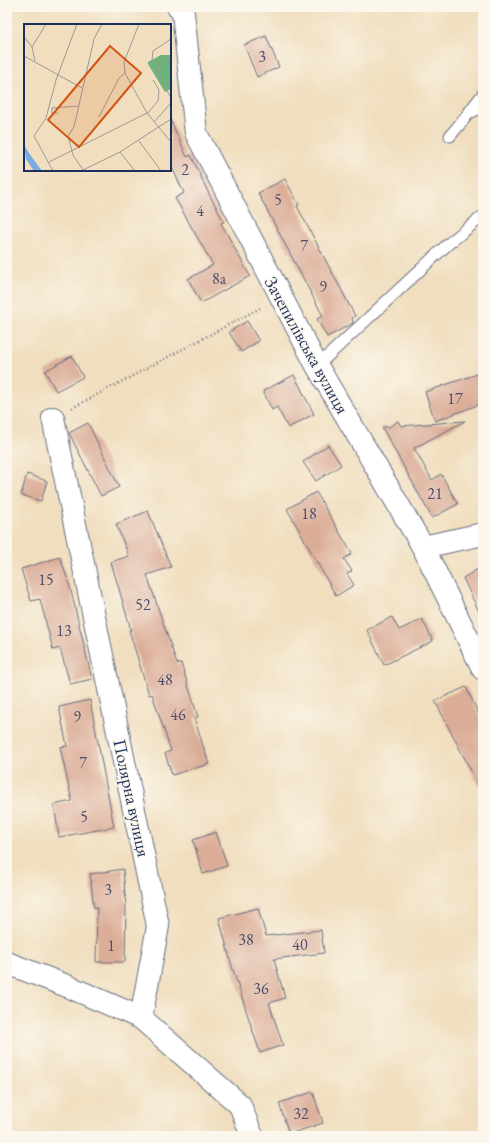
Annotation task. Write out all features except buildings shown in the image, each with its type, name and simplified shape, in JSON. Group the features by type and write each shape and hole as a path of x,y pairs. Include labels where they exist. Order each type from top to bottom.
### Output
{"street":[{"name":"Зачепилівська вулиця","path":"178,7 183,13 196,133 317,366 423,547 483,669"},
{"name":"Полярна вулиця","path":"53,418 158,926 141,1018"},
{"path":"423,547 483,534"},
{"path":"7,963 67,986 141,1018 240,1105 252,1136"}],"lane":[{"path":"450,136 483,94"},
{"path":"469,113 483,107"},
{"path":"317,366 448,244 483,216"}],"path":[{"path":"53,418 280,297"}]}
